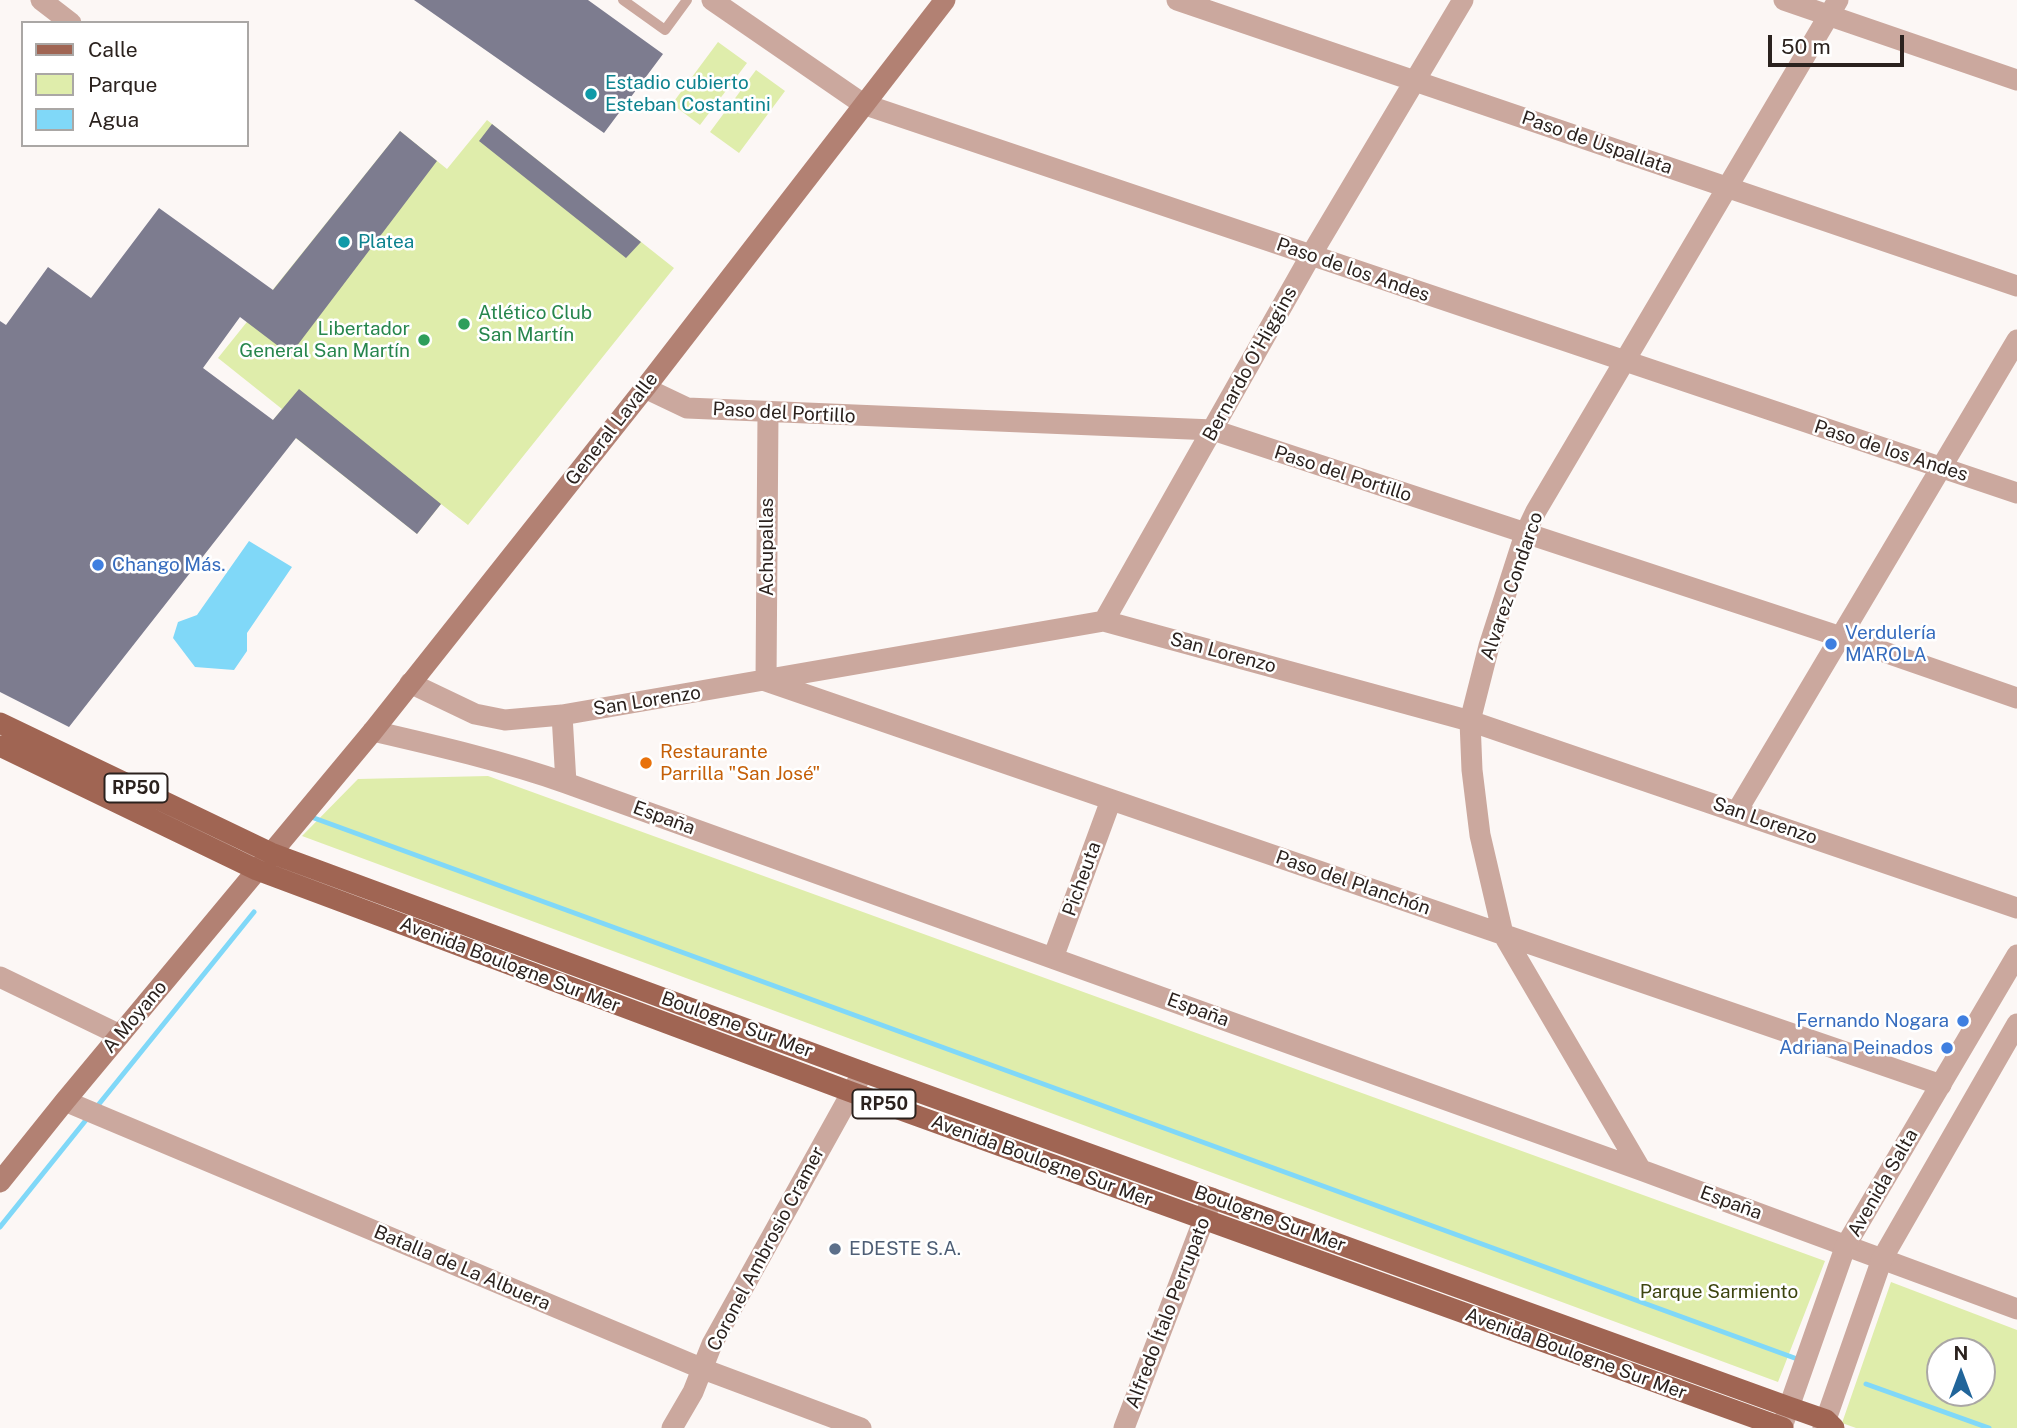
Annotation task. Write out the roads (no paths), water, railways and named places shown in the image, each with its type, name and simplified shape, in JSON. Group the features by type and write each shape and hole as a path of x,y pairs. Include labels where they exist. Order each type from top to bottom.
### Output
{"main road":[{"name":"General Lavalle","path":"271,853 373,731 645,388 945,0"},
{"name":"RP50","path":"0,723 271,853"},
{"name":"Avenida Boulogne Sur Mer","path":"0,746 257,870 851,1092 1782,1428"},
{"name":"A Moyano","path":"0,1182 271,853"},
{"name":"Boulogne Sur Mer","path":"271,853 863,1072 1789,1407 1828,1425"}],"street":[{"path":"41,0 68,21"},
{"name":"Paso de los Andes","path":"712,0 863,104 2017,493"},
{"name":"Paso de Uspallata","path":"1177,0 2017,286"},
{"name":"Bernardo O'Higgins","path":"1104,621 1311,255 1462,0"},
{"path":"1784,0 1834,8 2017,80"},
{"name":"Alvarez Condarco","path":"1641,1170 1503,934 1480,835 1472,770 1471,720 1489,646 1525,534 1548,489 1834,8"},
{"path":"1737,811 2017,340"},
{"name":"Paso del Portillo","path":"645,388 687,408 1213,430 2017,698"},
{"name":"Achupallas","path":"766,681 768,413"},
{"name":"San Lorenzo","path":"410,682 475,714 505,720 562,715 1104,621 1471,720 2017,908"},
{"name":"Paso del Planchón","path":"766,681 1941,1085"},
{"path":"562,715 566,783"},
{"name":"España","path":"373,731 506,763 566,783 1641,1170 2017,1309"},
{"name":"Picheuta","path":"1053,958 1111,800"},
{"name":"Avenida Salta","path":"1782,1428 1846,1245 2017,954"},
{"path":"0,977 121,1035"},
{"name":"Avenida Salta","path":"1828,1425 1882,1259 2017,1024"},
{"name":"Coronel Ambrosio Cramer","path":"672,1428 693,1392 712,1344 863,1072"},
{"name":"Batalla de La Albuera","path":"65,1101 702,1369 861,1428"},
{"name":"Alfredo Ítalo Perrupato","path":"1124,1428 1212,1198"}],"lane":[{"path":"623,0 665,30 687,0"}],"water":[{"path":"249,541 292,567 247,633 247,651 234,670 195,667 173,638 178,622 197,615"}],"waterway":[{"path":"314,818 1800,1360"},
{"path":"99,1104 254,912"},
{"path":"0,1227 86,1120"},
{"path":"1866,1384 1989,1428"}],"place":[{"name":"Estadio cubierto Esteban Costantini","path":"591,94"},
{"name":"Platea","path":"344,242"},
{"name":"Atlético Club San Martín","path":"464,324"},
{"name":"Libertador General San Martín","path":"424,340"},
{"name":"Chango Más.","path":"98,565"},
{"name":"Verdulería MAROLA","path":"1831,644"},
{"name":"Restaurante Parrilla \"San José\"","path":"646,763"},
{"name":"Fernando Nogara","path":"1963,1021"},
{"name":"Adriana Peinados","path":"1947,1048"},
{"name":"EDESTE S.A.","path":"835,1249"}],"park label":[{"name":"Parque Sarmiento","path":"1719,1292"}]}
